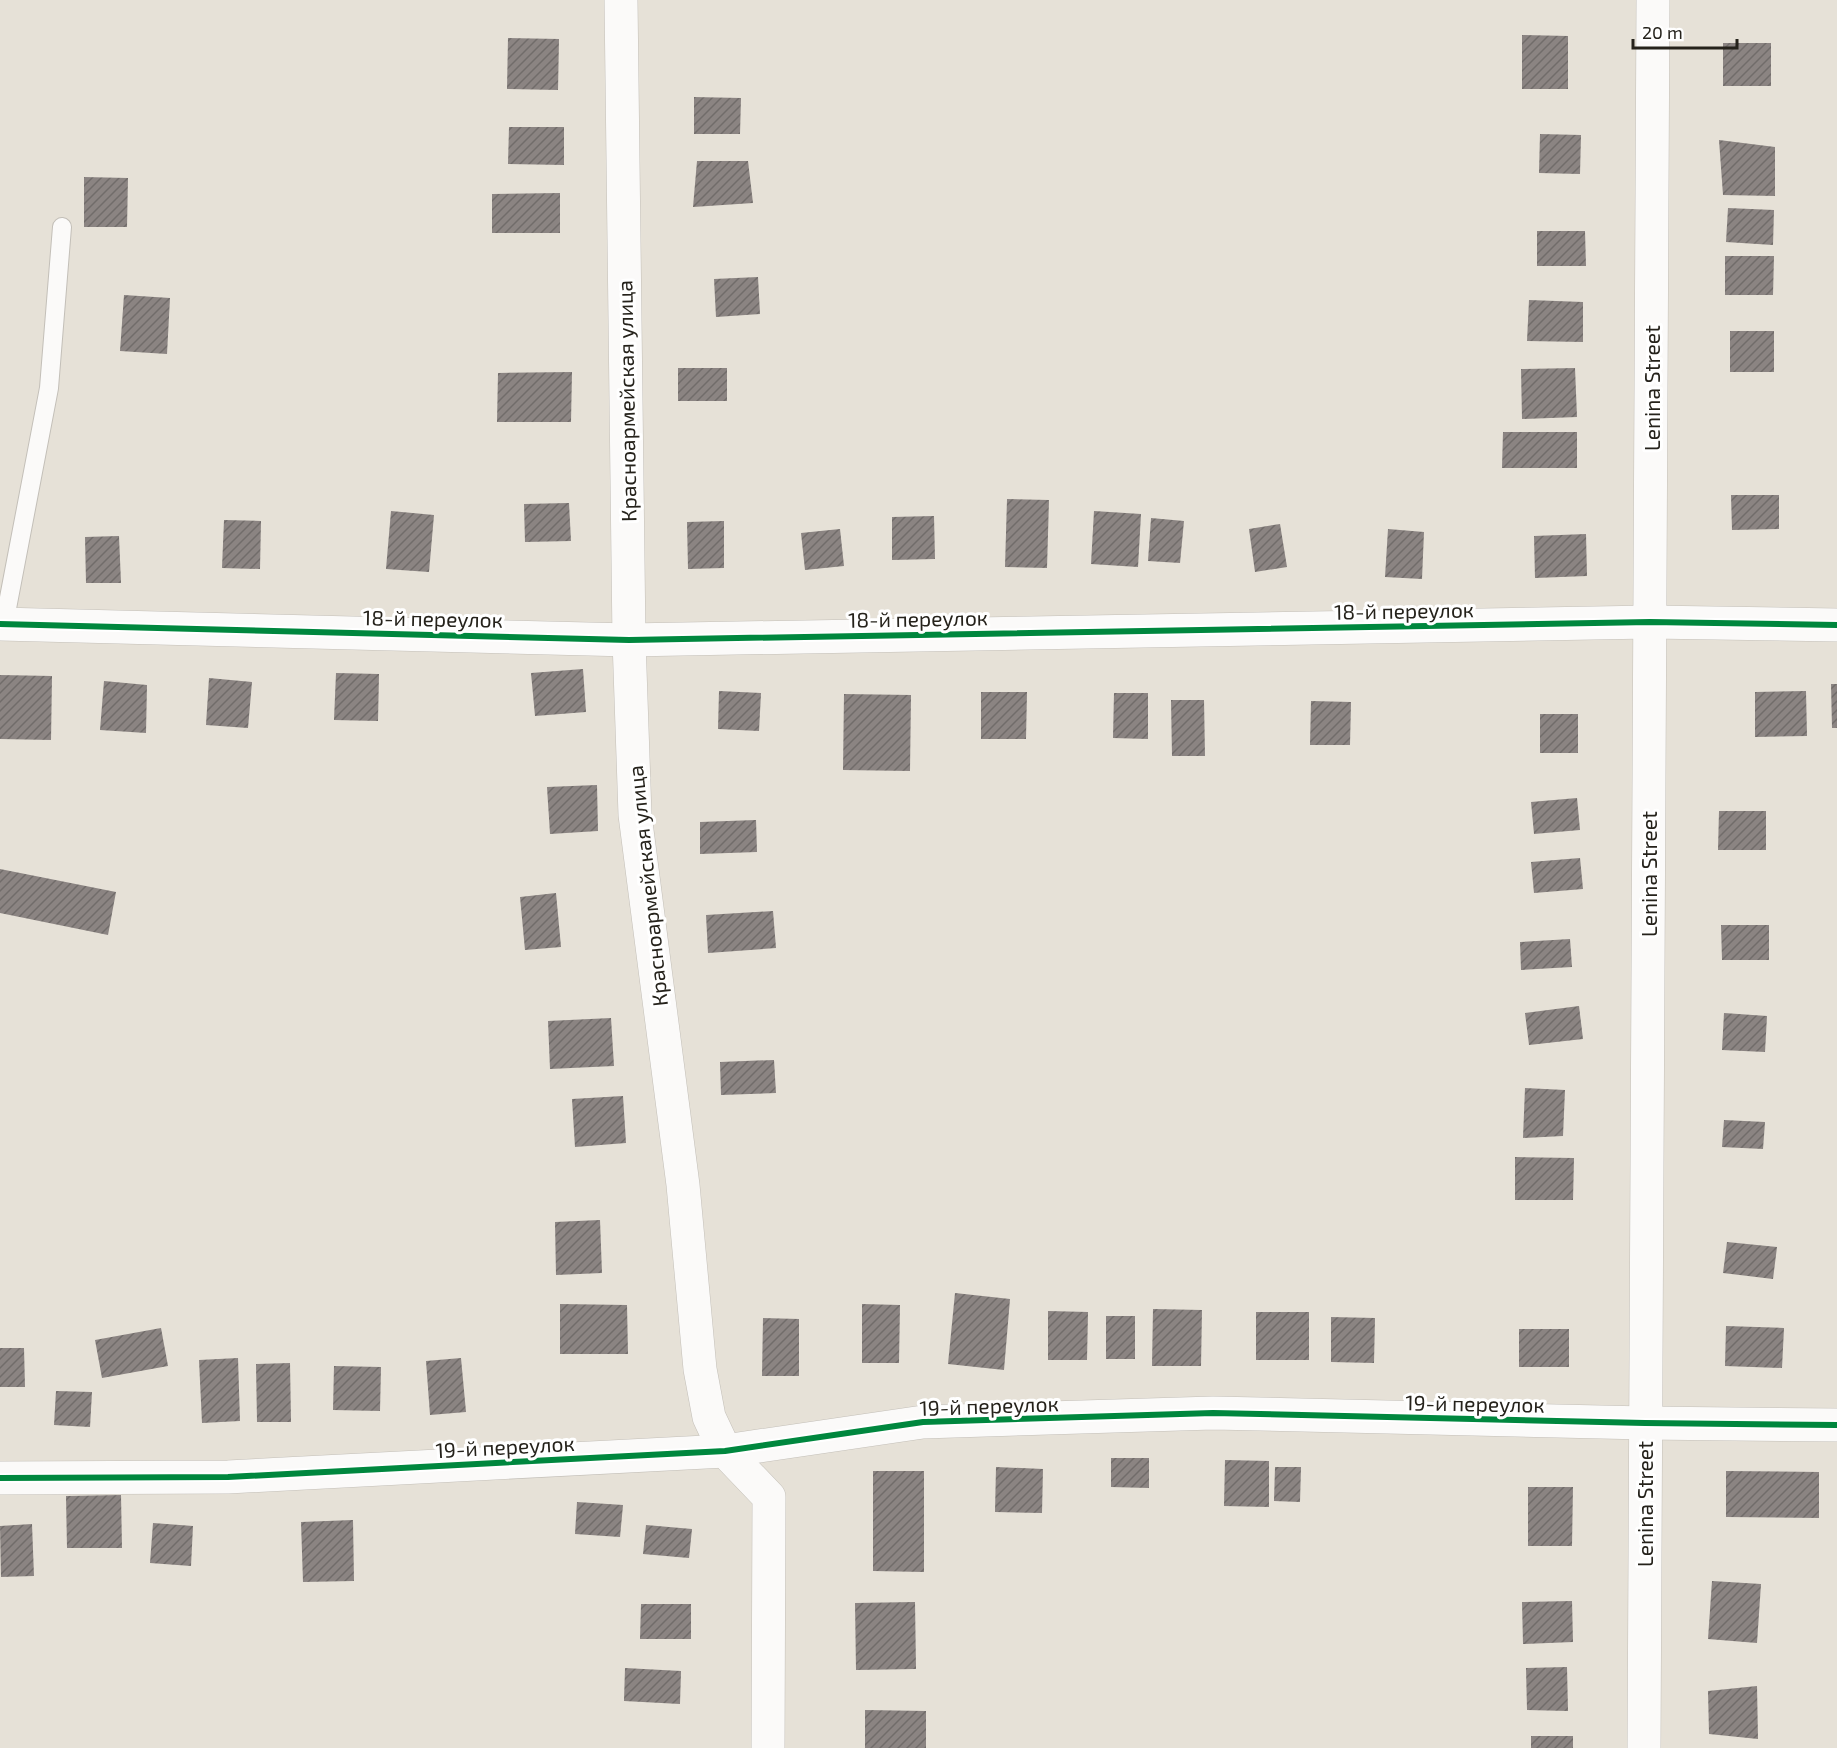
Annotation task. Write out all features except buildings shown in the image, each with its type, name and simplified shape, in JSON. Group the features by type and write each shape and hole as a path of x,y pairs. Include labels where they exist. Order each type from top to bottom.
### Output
{"street":[{"name":"Красноармейская улица","path":"621,0 628,640 635,815 683,1185 700,1369 709,1417 725,1451 769,1497 768,1748"},
{"name":"Lenina Street","path":"1644,1748 1653,0"},
{"name":"18-й переулок","path":"2,624 628,640 1650,622 1837,625"},
{"name":"19-й переулок","path":"0,1478 228,1477 725,1451 923,1422 1201,1413 1837,1425"}],"lane":[{"path":"2,624 49,388 62,226"}],"cycle path":[{"path":"0,624 629,640 1650,622 1837,625"},
{"path":"0,1478 228,1477 725,1451 923,1422 1213,1413 1837,1425"}]}
